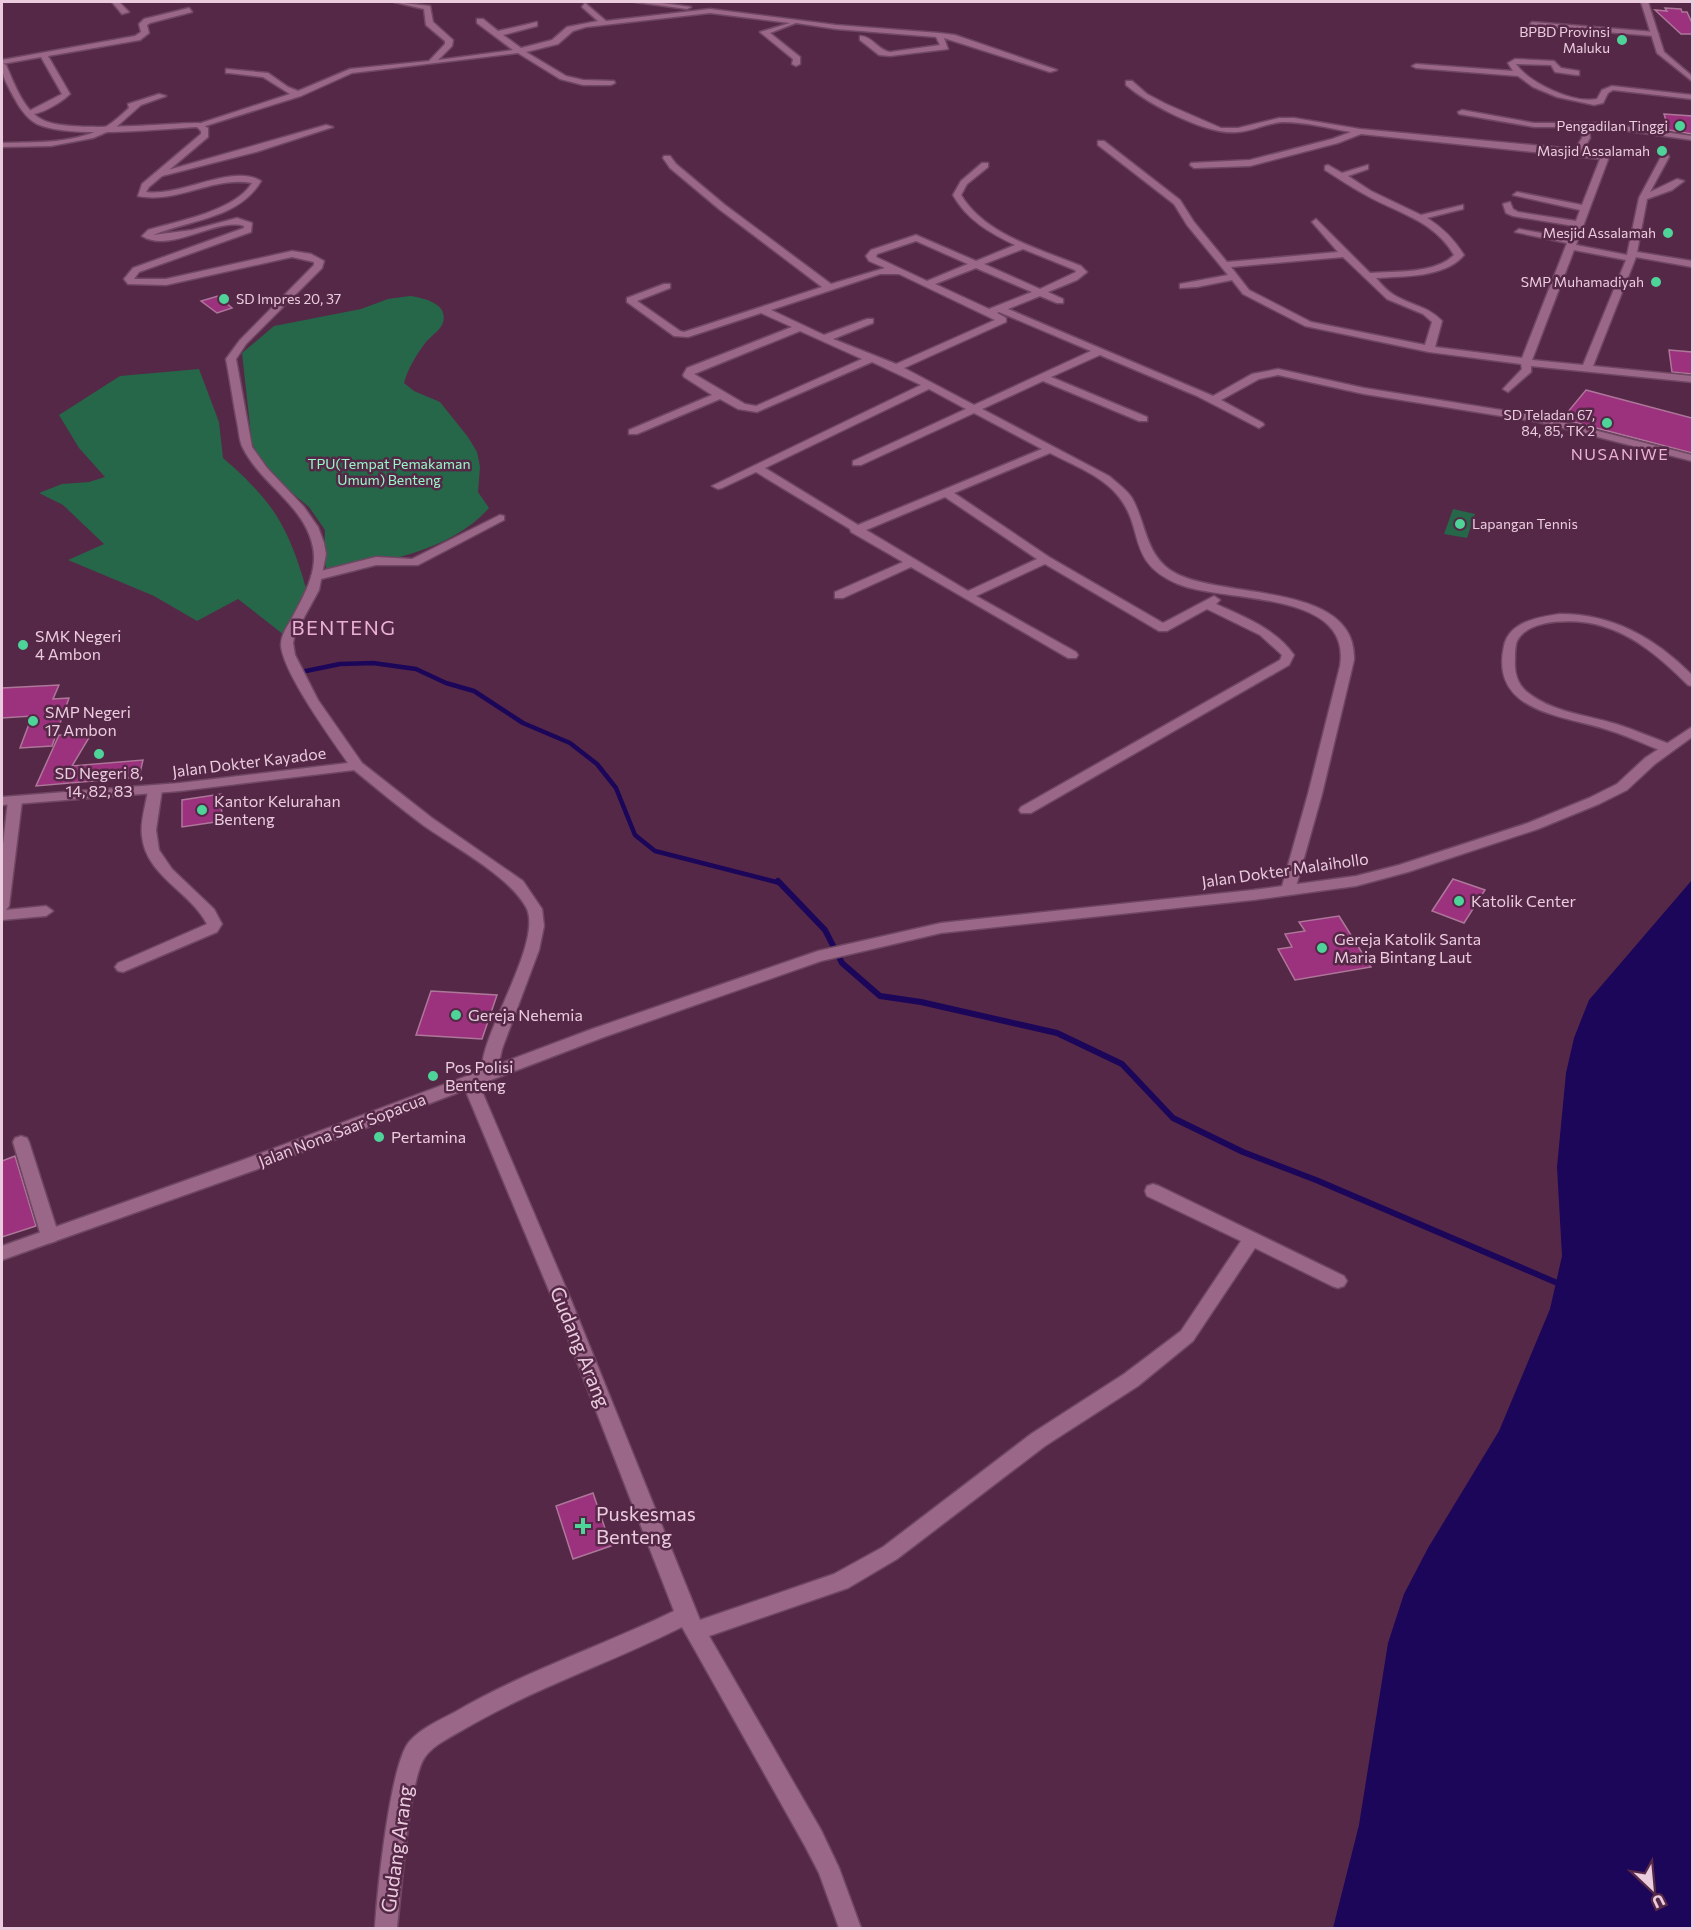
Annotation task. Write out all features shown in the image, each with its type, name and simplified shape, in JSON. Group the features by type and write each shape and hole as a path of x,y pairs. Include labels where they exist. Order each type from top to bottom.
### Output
{"street":[{"path":"116,2 125,12"},
{"path":"397,2 427,8 429,22 449,40 442,52 431,63"},
{"path":"639,2 743,13 799,23 939,35 1053,70"},
{"path":"1644,2 1661,53 1692,79"},
{"path":"585,5 601,23 615,31"},
{"path":"189,10 147,21 143,24 145,31 143,35 2,64 29,112 39,122 52,126 106,128 199,124 298,94 350,71 519,51 555,42 574,27 710,11"},
{"path":"480,21 519,51 571,81 611,83"},
{"path":"796,64 797,58 790,51 764,32 799,23"},
{"path":"497,34 534,24"},
{"path":"1532,24 1655,34"},
{"path":"1537,32 1568,27"},
{"path":"863,38 879,51 890,54 945,47 939,35"},
{"path":"121,41 126,48 123,50"},
{"path":"442,52 465,51"},
{"path":"976,56 994,51"},
{"path":"29,112 60,99 66,94 43,54"},
{"path":"1518,74 1512,65 1513,62 1553,59 1558,70 1576,72"},
{"path":"49,63 60,61"},
{"path":"1416,66 1518,74 1553,94 1594,103 1600,101 1605,92 1612,88 1692,97"},
{"path":"229,72 265,75 285,89 298,94"},
{"path":"1129,83 1144,96 1163,106 1220,130 1238,130 1279,120 1294,120 1360,131 1578,152 1605,157 1526,362 1527,370 1508,389"},
{"path":"2,145 51,144 74,140 106,128 140,103 162,96"},
{"path":"1462,112 1534,125 1593,124 1688,138"},
{"path":"199,124 206,133 205,135 158,174 145,186 141,194 169,194 243,178 257,183 247,195 225,207 151,232 147,236 157,238 193,233 237,221 245,222 250,228 136,270 129,279 131,282 166,282 292,254 308,256 319,261 319,266 243,342 231,359 247,447 263,470 296,505 312,527 320,554 313,590 289,634 288,651 312,700 357,766 427,821 518,884 536,909 537,926 532,950 494,1049 490,1073"},
{"path":"158,174 253,150 329,127"},
{"path":"1194,165 1250,163 1335,141 1360,131"},
{"path":"1578,152 1586,138 1586,131"},
{"path":"1656,143 1688,138"},
{"path":"1101,143 1177,202 1190,223 1234,277 1254,297 1298,321 1429,349 1526,362 1692,379"},
{"path":"1587,368 1632,256 1643,198 1665,157"},
{"path":"667,158 673,166 722,207 829,287"},
{"path":"985,165 964,183 957,195 978,222 1078,268 1082,272 989,313"},
{"path":"1341,176 1365,167"},
{"path":"1328,168 1370,194 1438,229 1450,239 1459,255 1457,259 1437,267 1368,276"},
{"path":"1643,198 1680,181"},
{"path":"1517,195 1584,208"},
{"path":"1507,204 1509,211 1515,214 1580,224"},
{"path":"1419,218 1460,207"},
{"path":"1316,222 1345,255 1390,297 1426,312 1437,321 1438,326 1429,349"},
{"path":"1519,232 1632,256 1692,264"},
{"path":"1003,320 894,270 872,259 871,256 874,252 916,238 1060,301"},
{"path":"927,284 1024,245"},
{"path":"1226,265 1345,255"},
{"path":"668,286 630,300 677,334 692,333 879,271 894,270"},
{"path":"1183,286 1206,285 1212,280 1234,277"},
{"path":"1000,309 1214,400 1259,425"},
{"path":"763,310 823,339 896,368 1096,473 1120,490 1130,507 1142,544 1150,560 1181,580 1227,592 1280,598 1311,609 1336,626 1348,651 1319,779 1288,890"},
{"path":"896,368 1014,315"},
{"path":"823,339 870,321"},
{"path":"799,328 688,373 742,407 757,409 871,359"},
{"path":"857,463 1100,351"},
{"path":"1214,400 1256,376 1278,372 1364,391 1539,419 1692,458"},
{"path":"1042,377 1143,419"},
{"path":"718,486 930,385"},
{"path":"633,432 720,395"},
{"path":"855,530 1051,449"},
{"path":"757,468 910,563 1072,655"},
{"path":"945,492 1045,559 1163,628 1227,592"},
{"path":"317,576 376,561 414,563 500,518"},
{"path":"968,596 1045,559"},
{"path":"839,595 910,563"},
{"path":"1026,810 1285,662 1288,655 1280,645 1265,634 1208,604"},
{"path":"1667,748 1620,729 1553,710 1524,697 1514,687 1509,676 1508,663 1512,640 1527,625 1540,621 1575,618 1602,621 1629,633 1663,655 1692,682"},
{"name":"Jalan Dokter Malaihollo","path":"851,946 960,926 1288,890 1386,874 1533,826 1622,787 1667,748 1692,731"},
{"name":"Jalan Dokter Kayadoe","path":"8,801 155,790 357,766"},
{"path":"123,967 212,928 215,924 207,908 167,871 153,852 149,836 155,790"},
{"path":"2,906 8,801"},
{"path":"2,915 46,911"},
{"name":"Jalan Nona Saar Sopacua","path":"2,1253 373,1120 490,1073 851,946"},
{"name":"Gudang Arang","path":"470,1082 562,1300 691,1623 813,1838 828,1868 850,1929"},
{"path":"21,1142 50,1236"},
{"path":"1153,1191 1338,1281"},
{"path":"691,1623 835,1584 890,1553 1038,1440 1131,1380 1187,1336 1251,1240"},
{"name":"Gudang Arang","path":"386,1929 404,1782 416,1750 431,1737 502,1696 635,1640 691,1623"}],"green space":[{"name":"TPU(Tempat Pemakaman Umum) Benteng","path":"410,296 435,303 443,312 444,318 441,327 416,356 404,383 414,391 440,402 468,437 477,452 480,467 478,492 489,508 473,523 435,545 393,559 328,575 324,560 325,530 309,507 267,472 252,444 242,353 274,326 361,309 388,299"},
{"path":"199,369 219,422 223,458 267,502 286,532 300,568 307,591 284,635 238,599 197,621 154,596 68,560 104,544 63,505 39,493 62,484 89,482 105,477 79,448 59,415 120,376"},
{"name":"Lapangan Tennis","path":"1453,509 1475,514 1467,538 1444,534"}],"shaded area":[{"path":"1692,880 1692,1928 1333,1928 1359,1825 1388,1643 1404,1594 1428,1548 1499,1431 1550,1309 1562,1256 1557,1167 1566,1073 1574,1038 1589,1000"}],"building":[{"path":"1665,8 1681,9 1682,12 1687,12 1692,23 1692,34 1681,34 1655,10 1667,11"},
{"name":"Pengadilan Tinggi","path":"1664,114 1692,116 1692,134 1669,130"},
{"path":"218,296 232,308 217,313 201,301"},
{"path":"1669,350 1692,352 1692,374 1672,372"},
{"name":"SD Teladan 67, 84, 85, TK 2","path":"1586,390 1692,418 1692,453 1562,419"},
{"name":"SMP Negeri 17 Ambon","path":"59,685 53,699 69,698 52,746 20,748 32,716 2,718 2,688"},
{"name":"SD Negeri 8, 14, 82, 83","path":"59,735 90,736 72,766 143,760 139,777 36,786"},
{"name":"Kantor Kelurahan Benteng","path":"221,794 222,821 182,827 182,800"},
{"name":"Katolik Center","path":"1453,879 1485,890 1464,923 1432,911"},
{"name":"Gereja Katolik Santa Maria Bintang Laut","path":"1339,916 1371,967 1295,980 1278,949 1292,947 1285,934 1305,931 1299,922"},
{"name":"Gereja Nehemia","path":"431,991 497,995 482,1039 416,1035"},
{"path":"15,1156 36,1226 2,1237 2,1161"},
{"name":"Puskesmas Benteng","path":"593,1493 611,1546 573,1559 556,1506"}],"waterway":[{"path":"301,672 340,664 373,663 416,669 446,683 474,691 523,723 570,743 597,764 616,788 635,835 655,851 780,883"},
{"path":"780,883 825,930 842,963 880,996 921,1002 1057,1033 1122,1064 1173,1118 1243,1152 1316,1180 1555,1282"}],"place":[{"name":"BPBD Provinsi Maluku","path":"1622,40"},
{"name":"Pengadilan Tinggi","path":"1680,126"},
{"name":"Masjid Assalamah","path":"1662,151"},
{"name":"Mesjid Assalamah","path":"1668,233"},
{"name":"SMP Muhamadiyah","path":"1656,282"},
{"name":"SD Impres 20, 37","path":"224,299"},
{"name":"SD Teladan 67, 84, 85, TK 2","path":"1607,423"},
{"name":"Lapangan Tennis","path":"1460,524"},
{"name":"SMK Negeri 4 Ambon","path":"23,645"},
{"name":"SMP Negeri 17 Ambon","path":"33,721"},
{"name":"SD Negeri 8, 14, 82, 83","path":"99,754"},
{"name":"Kantor Kelurahan Benteng","path":"202,810"},
{"name":"Katolik Center","path":"1459,901"},
{"name":"Gereja Katolik Santa Maria Bintang Laut","path":"1322,948"},
{"name":"Gereja Nehemia","path":"456,1015"},
{"name":"Pos Polisi Benteng","path":"433,1076"},
{"name":"Pertamina","path":"379,1137"},
{"name":"Puskesmas Benteng","path":"583,1526"}],"district":[{"name":"NUSANIWE","path":"1620,454"},
{"name":"BENTENG","path":"344,628"}]}
